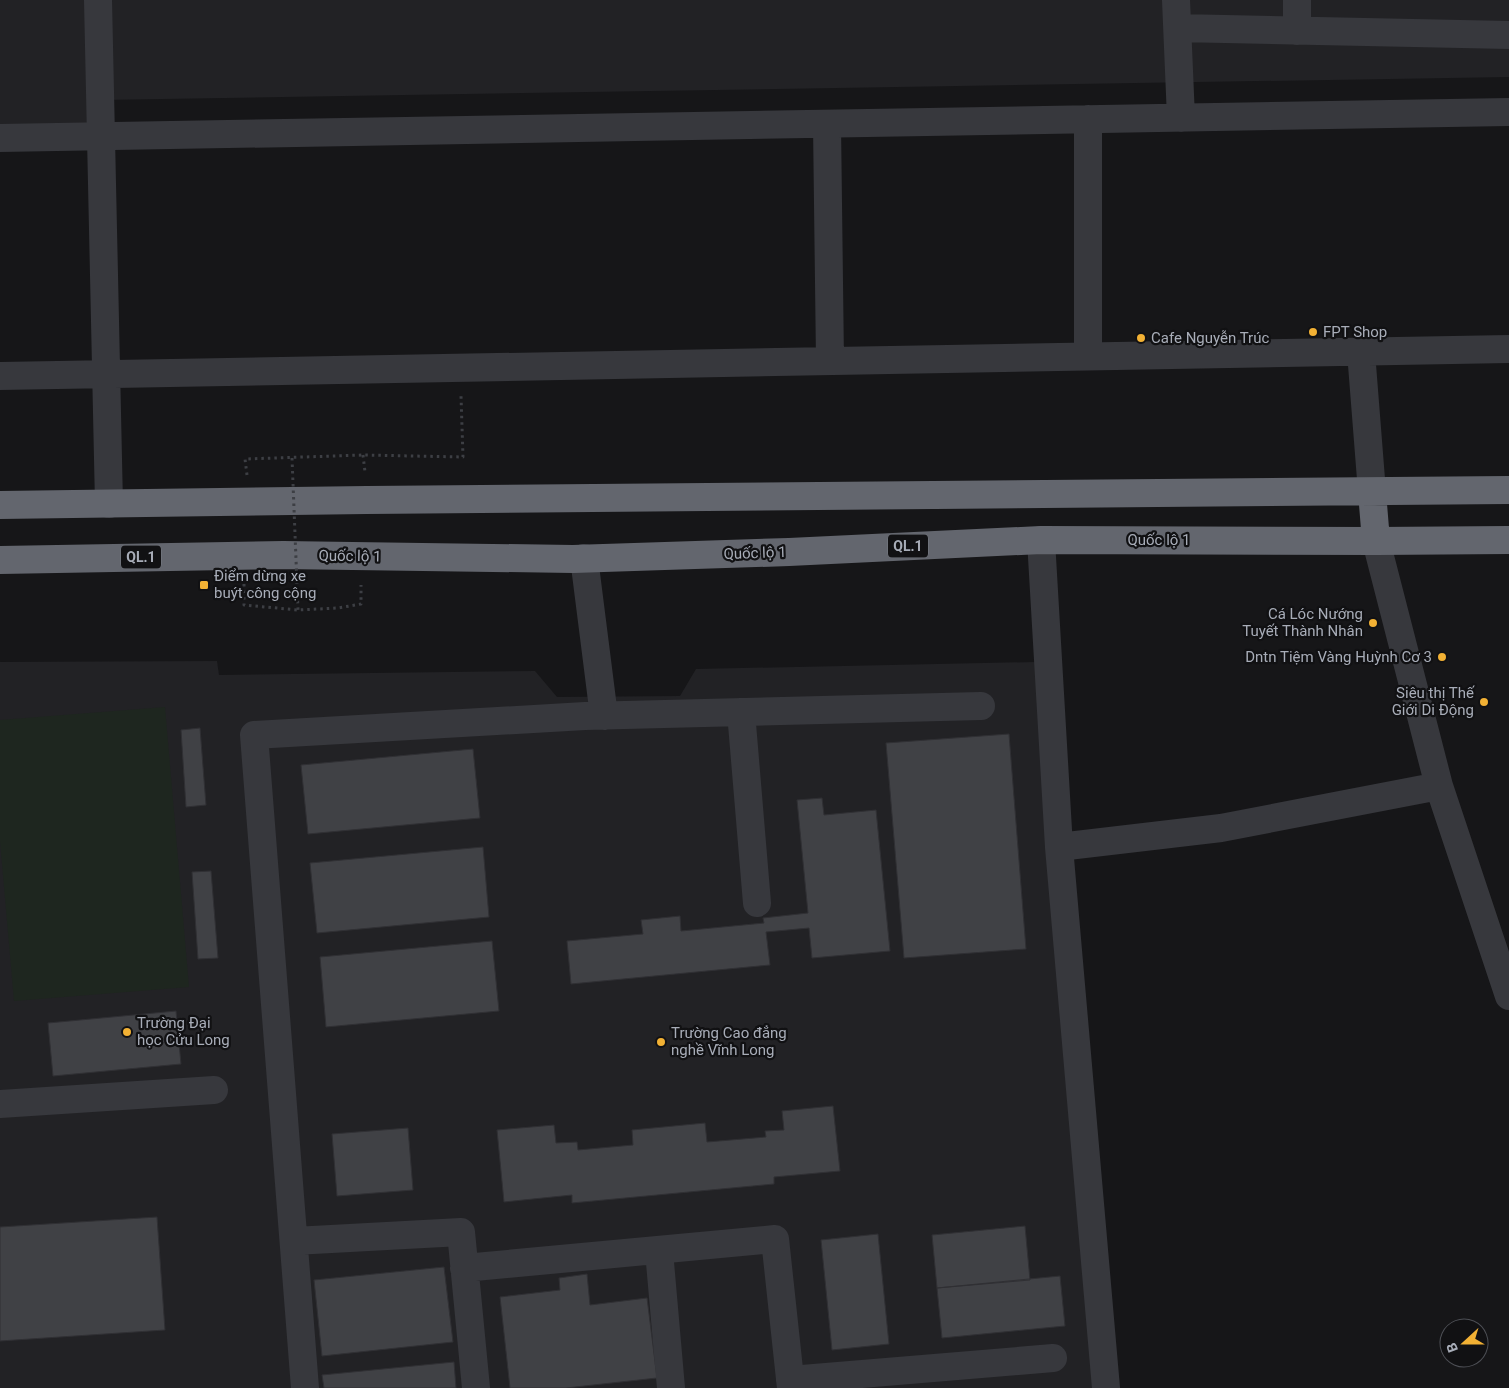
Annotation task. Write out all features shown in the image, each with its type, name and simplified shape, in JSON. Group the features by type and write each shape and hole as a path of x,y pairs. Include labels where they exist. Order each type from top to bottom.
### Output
{"highway":[{"path":"0,506 377,500 1509,490"},
{"path":"1372,492 1376,541"},
{"name":"Quốc lộ 1","path":"0,560 282,555 584,558 798,552 1041,540 1509,540"}],"street":[{"path":"98,0 109,504"},
{"path":"1176,0 1181,118"},
{"path":"1297,0 1297,31"},
{"path":"1178,28 1509,34"},
{"path":"0,138 1509,112"},
{"path":"1088,119 1088,356"},
{"path":"826,124 830,361"},
{"path":"0,376 1509,349"},
{"path":"1361,352 1372,492"},
{"path":"1041,540 1059,847 1106,1388"},
{"path":"1376,541 1439,786 1509,996"},
{"path":"584,558 604,716"},
{"path":"305,1388 254,734 604,716 981,706"},
{"path":"741,712 757,903"},
{"path":"1059,847 1221,828 1439,786"},
{"path":"0,1104 214,1090"},
{"path":"294,1241 461,1232 476,1388"},
{"path":"464,1268 775,1239 791,1384 1053,1358"},
{"path":"659,1251 671,1388"}],"path":[{"path":"246,460 363,455 463,456 460,368"},
{"path":"292,458 298,610"},
{"path":"244,605 298,610 338,608 361,604"}],"shaded area":[{"path":"0,0 1509,0 1509,77 101,100 101,136 0,138"},
{"name":"Trường Cao đẳng nghề Vĩnh Long","path":"217,661 219,675 535,671 557,697 680,696 696,669 1035,662 1095,1388 0,1388 0,662"},
{"path":"165,707 189,987 14,1001 0,841 0,720"}],"building":[{"path":"200,728 206,805 186,807 181,730"},
{"path":"1009,734 1026,949 904,958 886,743"},
{"path":"473,749 480,818 308,834 301,765"},
{"path":"822,798 824,815 876,810 890,951 812,958 809,928 766,932 770,965 571,984 567,941 643,934 641,920 680,916 681,931 764,923 763,918 808,913 797,800"},
{"path":"483,847 489,917 317,933 310,863"},
{"path":"211,871 218,958 198,959 192,872"},
{"path":"492,941 499,1011 326,1027 320,957"},
{"path":"176,1011 181,1064 53,1076 48,1023"},
{"path":"833,1106 840,1171 774,1177 774,1184 572,1203 572,1195 504,1202 497,1130 554,1125 556,1143 577,1142 578,1150 633,1145 632,1130 705,1123 707,1142 766,1137 765,1131 784,1130 782,1111"},
{"path":"408,1128 413,1190 337,1196 332,1134"},
{"path":"157,1217 165,1330 0,1341 0,1227"},
{"path":"1025,1226 1030,1280 937,1288 932,1235"},
{"path":"878,1234 889,1344 832,1350 821,1240"},
{"path":"444,1267 453,1342 322,1356 314,1280"},
{"path":"587,1274 590,1305 647,1298 657,1378 566,1388 510,1388 500,1297 560,1290 559,1278"},
{"path":"1060,1276 1065,1326 942,1338 937,1288"},
{"path":"454,1362 456,1388 324,1388 322,1375"}],"place":[{"name":"FPT Shop","path":"1313,332"},
{"name":"Cafe Nguyễn Trúc","path":"1141,338"},
{"name":"Điểm dừng xe buýt công cộng","path":"204,585"},
{"name":"Cá Lóc Nướng Tuyết Thành Nhân","path":"1373,623"},
{"name":"Dntn Tiệm Vàng Huỳnh Cơ 3","path":"1442,657"},
{"name":"Siêu thị Thế Giới Di Động","path":"1484,702"},
{"name":"Trường Đại học Cửu Long","path":"127,1032"},
{"name":"Trường Cao đẳng nghề Vĩnh Long","path":"661,1042"}]}
